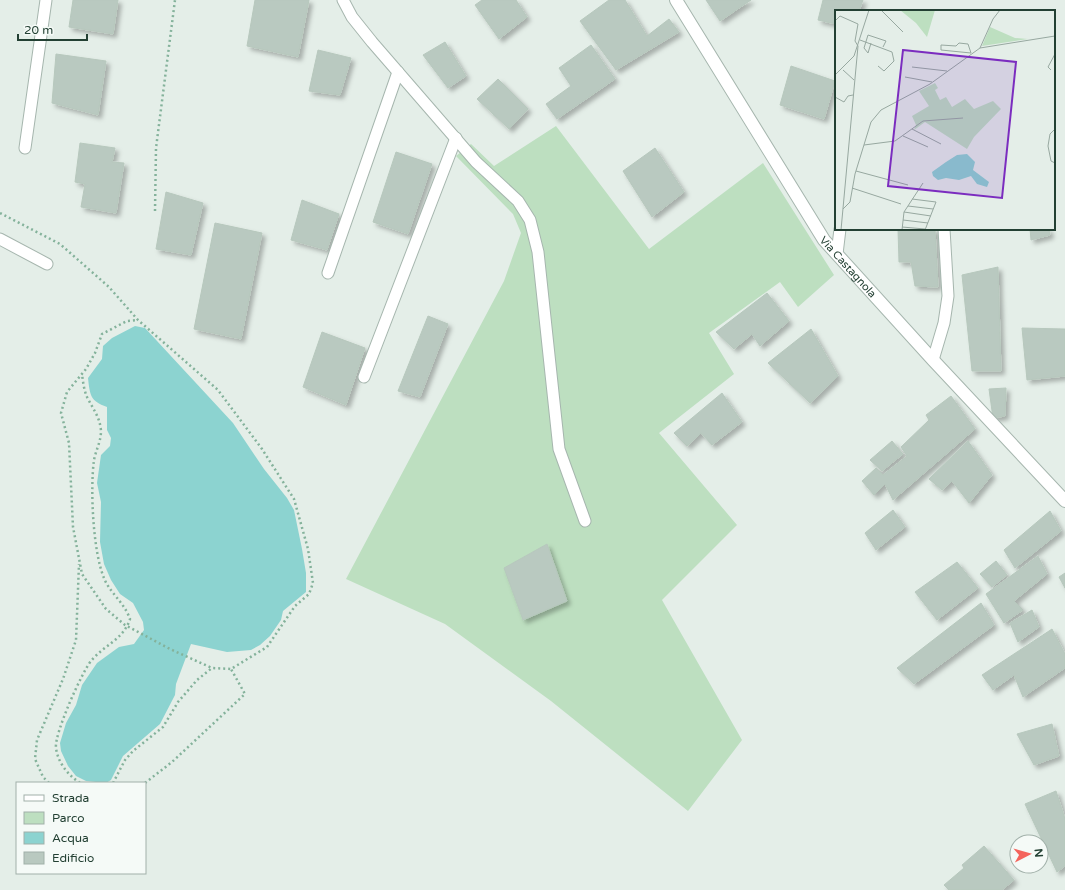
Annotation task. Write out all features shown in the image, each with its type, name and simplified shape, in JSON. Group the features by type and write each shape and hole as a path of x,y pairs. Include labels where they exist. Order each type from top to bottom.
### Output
{"street":[{"name":"Via Castagnola","path":"676,0 824,240 933,360 1065,501"}],"lane":[{"path":"25,148 46,0"},
{"path":"343,0 352,18 476,162 518,201 530,220 538,252 559,449 585,521"},
{"path":"328,273 398,72"},
{"path":"364,377 456,138"},
{"path":"836,254 840,230"},
{"path":"933,360 944,323 948,296 944,230"},
{"path":"0,240 47,264"}],"path":[{"path":"155,211 156,148 175,0"},
{"path":"0,213 60,244 109,287 138,320 218,390 244,425 294,499 308,549 313,583 309,594 294,606 267,647 231,669 212,668 170,649 128,627 106,608 82,574 73,527 69,443 61,413 67,392 95,354 102,334 127,321 138,320"},
{"path":"78,782 72,778 61,762 56,747 58,732 83,672 92,660 122,635 128,627 130,618 126,607 104,579 99,561 95,534 93,481 94,459 101,431 98,414 86,396 82,373"},
{"path":"48,782 43,777 35,759 37,740 63,679 76,640 79,557"},
{"path":"114,782 133,751 162,727 178,702 197,680 212,668"},
{"path":"146,782 172,762 245,694 231,669"}],"green space":[{"path":"556,126 649,249 763,163 834,275 798,307 780,282 709,333 734,374 659,433 737,525 662,600 742,740 688,811 551,701 445,624 346,579 504,281 521,233 513,214 456,156 471,144 494,166"}],"water":[{"path":"135,326 145,328 233,423 294,510 306,573 306,592 283,611 281,620 270,636 260,645 251,650 227,652 191,644 176,684 175,695 160,724 123,756 111,780 108,782 96,782 86,781 76,776 68,766 61,751 60,743 66,723 76,705 82,685 97,663 119,647 134,644 144,630 143,622 133,603 120,594 111,580 104,564 100,542 101,502 97,483 101,455 110,446 111,438 107,430 107,407 101,405 92,397 89,389 88,378 102,359 103,346 112,338"}],"building":[{"path":"73,0 118,0 113,34 69,27"},
{"path":"255,0 309,0 298,57 247,46"},
{"path":"482,0 516,0 527,17 499,39 475,5"},
{"path":"609,0 625,0 647,36 669,19 679,32 616,70 580,21"},
{"path":"706,0 751,0 720,21"},
{"path":"823,0 863,0 859,10 835,10 835,24 818,20"},
{"path":"445,42 466,76 448,88 423,55"},
{"path":"591,45 615,79 557,119 546,104 571,86 559,68"},
{"path":"318,50 351,58 340,95 309,91"},
{"path":"56,54 106,61 98,115 52,103"},
{"path":"791,66 835,81 824,119 780,105"},
{"path":"498,79 528,109 509,129 477,99"},
{"path":"80,143 115,148 112,162 124,163 116,213 81,207 85,184 75,182"},
{"path":"655,148 684,192 652,217 623,171"},
{"path":"396,152 432,164 408,234 373,222"},
{"path":"166,192 203,203 191,255 156,249"},
{"path":"302,200 339,214 327,250 291,240"},
{"path":"215,223 262,233 241,339 194,329"},
{"path":"898,230 935,230 938,287 915,286 911,262 899,262"},
{"path":"1030,230 1049,230 1050,235 1031,240"},
{"path":"998,267 1001,371 972,371 962,275"},
{"path":"767,293 789,321 760,346 752,334 734,349 716,332"},
{"path":"428,316 448,324 420,397 398,391"},
{"path":"1022,328 1065,329 1065,376 1027,380"},
{"path":"811,329 838,376 810,403 768,363"},
{"path":"322,332 365,348 346,405 303,387"},
{"path":"1006,388 1005,416 993,418 989,389"},
{"path":"722,393 742,422 712,445 701,433 687,446 674,433"},
{"path":"951,396 975,429 893,500 885,484 874,495 862,481 876,468 883,475 907,456 901,447 929,420 926,415"},
{"path":"892,441 903,454 882,471 870,460"},
{"path":"968,441 992,475 969,503 952,481 942,490 929,479"},
{"path":"893,510 905,527 876,550 865,533"},
{"path":"1050,511 1061,531 1015,568 1004,550"},
{"path":"547,544 567,601 523,620 504,568"},
{"path":"1038,556 1047,574 1014,601 1023,610 1004,623 986,594"},
{"path":"996,561 1007,575 992,587 980,574"},
{"path":"957,562 978,588 937,620 915,592"},
{"path":"1065,573 1065,588 1059,577"},
{"path":"981,603 994,625 914,684 897,668"},
{"path":"1032,610 1039,627 1018,642 1010,623"},
{"path":"1052,629 1065,654 1065,668 1023,697 1014,675 993,690 982,675"},
{"path":"1052,724 1059,756 1034,765 1017,734"},
{"path":"1056,791 1065,819 1065,866 1057,872 1049,855 1049,834 1039,834 1025,804"},
{"path":"984,846 1014,880 1002,890 949,890 944,885 964,868 962,865"}]}
